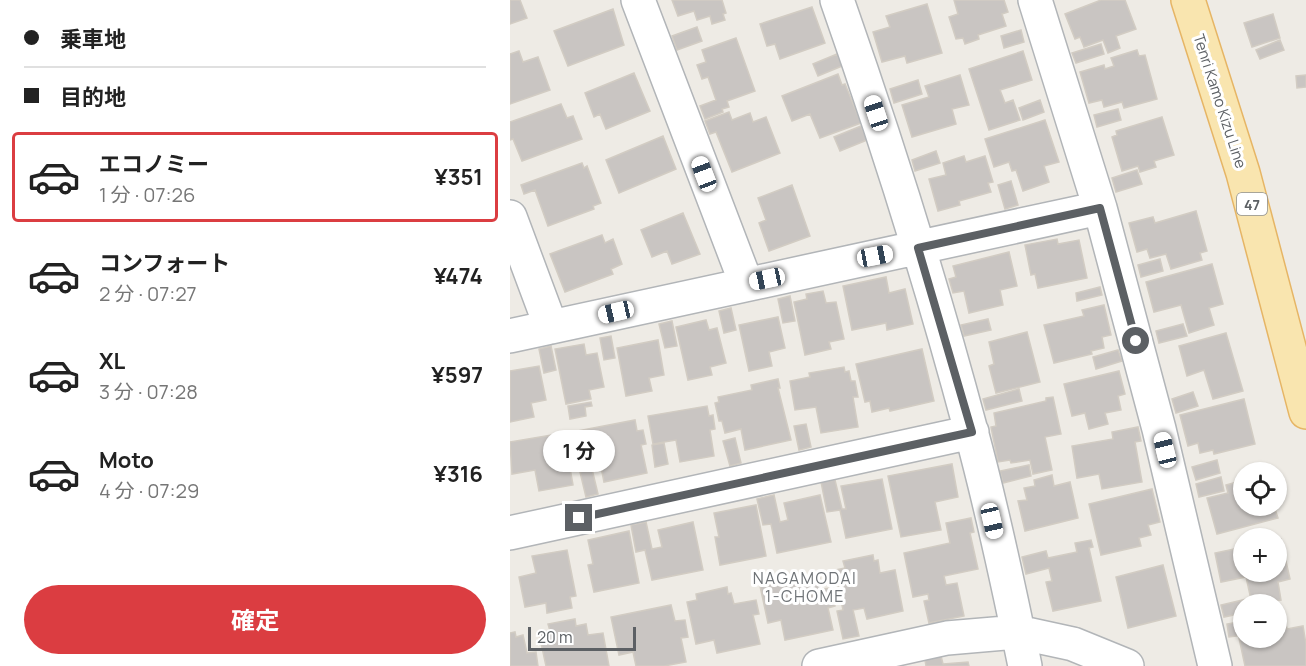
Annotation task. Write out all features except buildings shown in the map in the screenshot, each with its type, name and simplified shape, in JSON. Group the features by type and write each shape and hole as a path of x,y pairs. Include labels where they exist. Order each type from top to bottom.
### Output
{"main road":[{"name":"Tenri Kamo Kizu Line","path":"1188,0 1244,174 1306,412"}],"street":[{"path":"638,0 746,283"},
{"path":"837,0 918,248 972,432 1025,666"},
{"path":"1035,0 1100,208 1160,429 1215,666"},
{"path":"510,336 1100,208"},
{"path":"510,217 551,327"},
{"path":"510,533 972,432"},
{"path":"819,666 947,638 1018,632 1072,644 1128,666"}],"district":[{"name":"NAGAMODAI 1-CHOME","path":"805,587"}],"route":[{"path":"579,518 972,432 918,248 1100,208 1136,341"}]}
